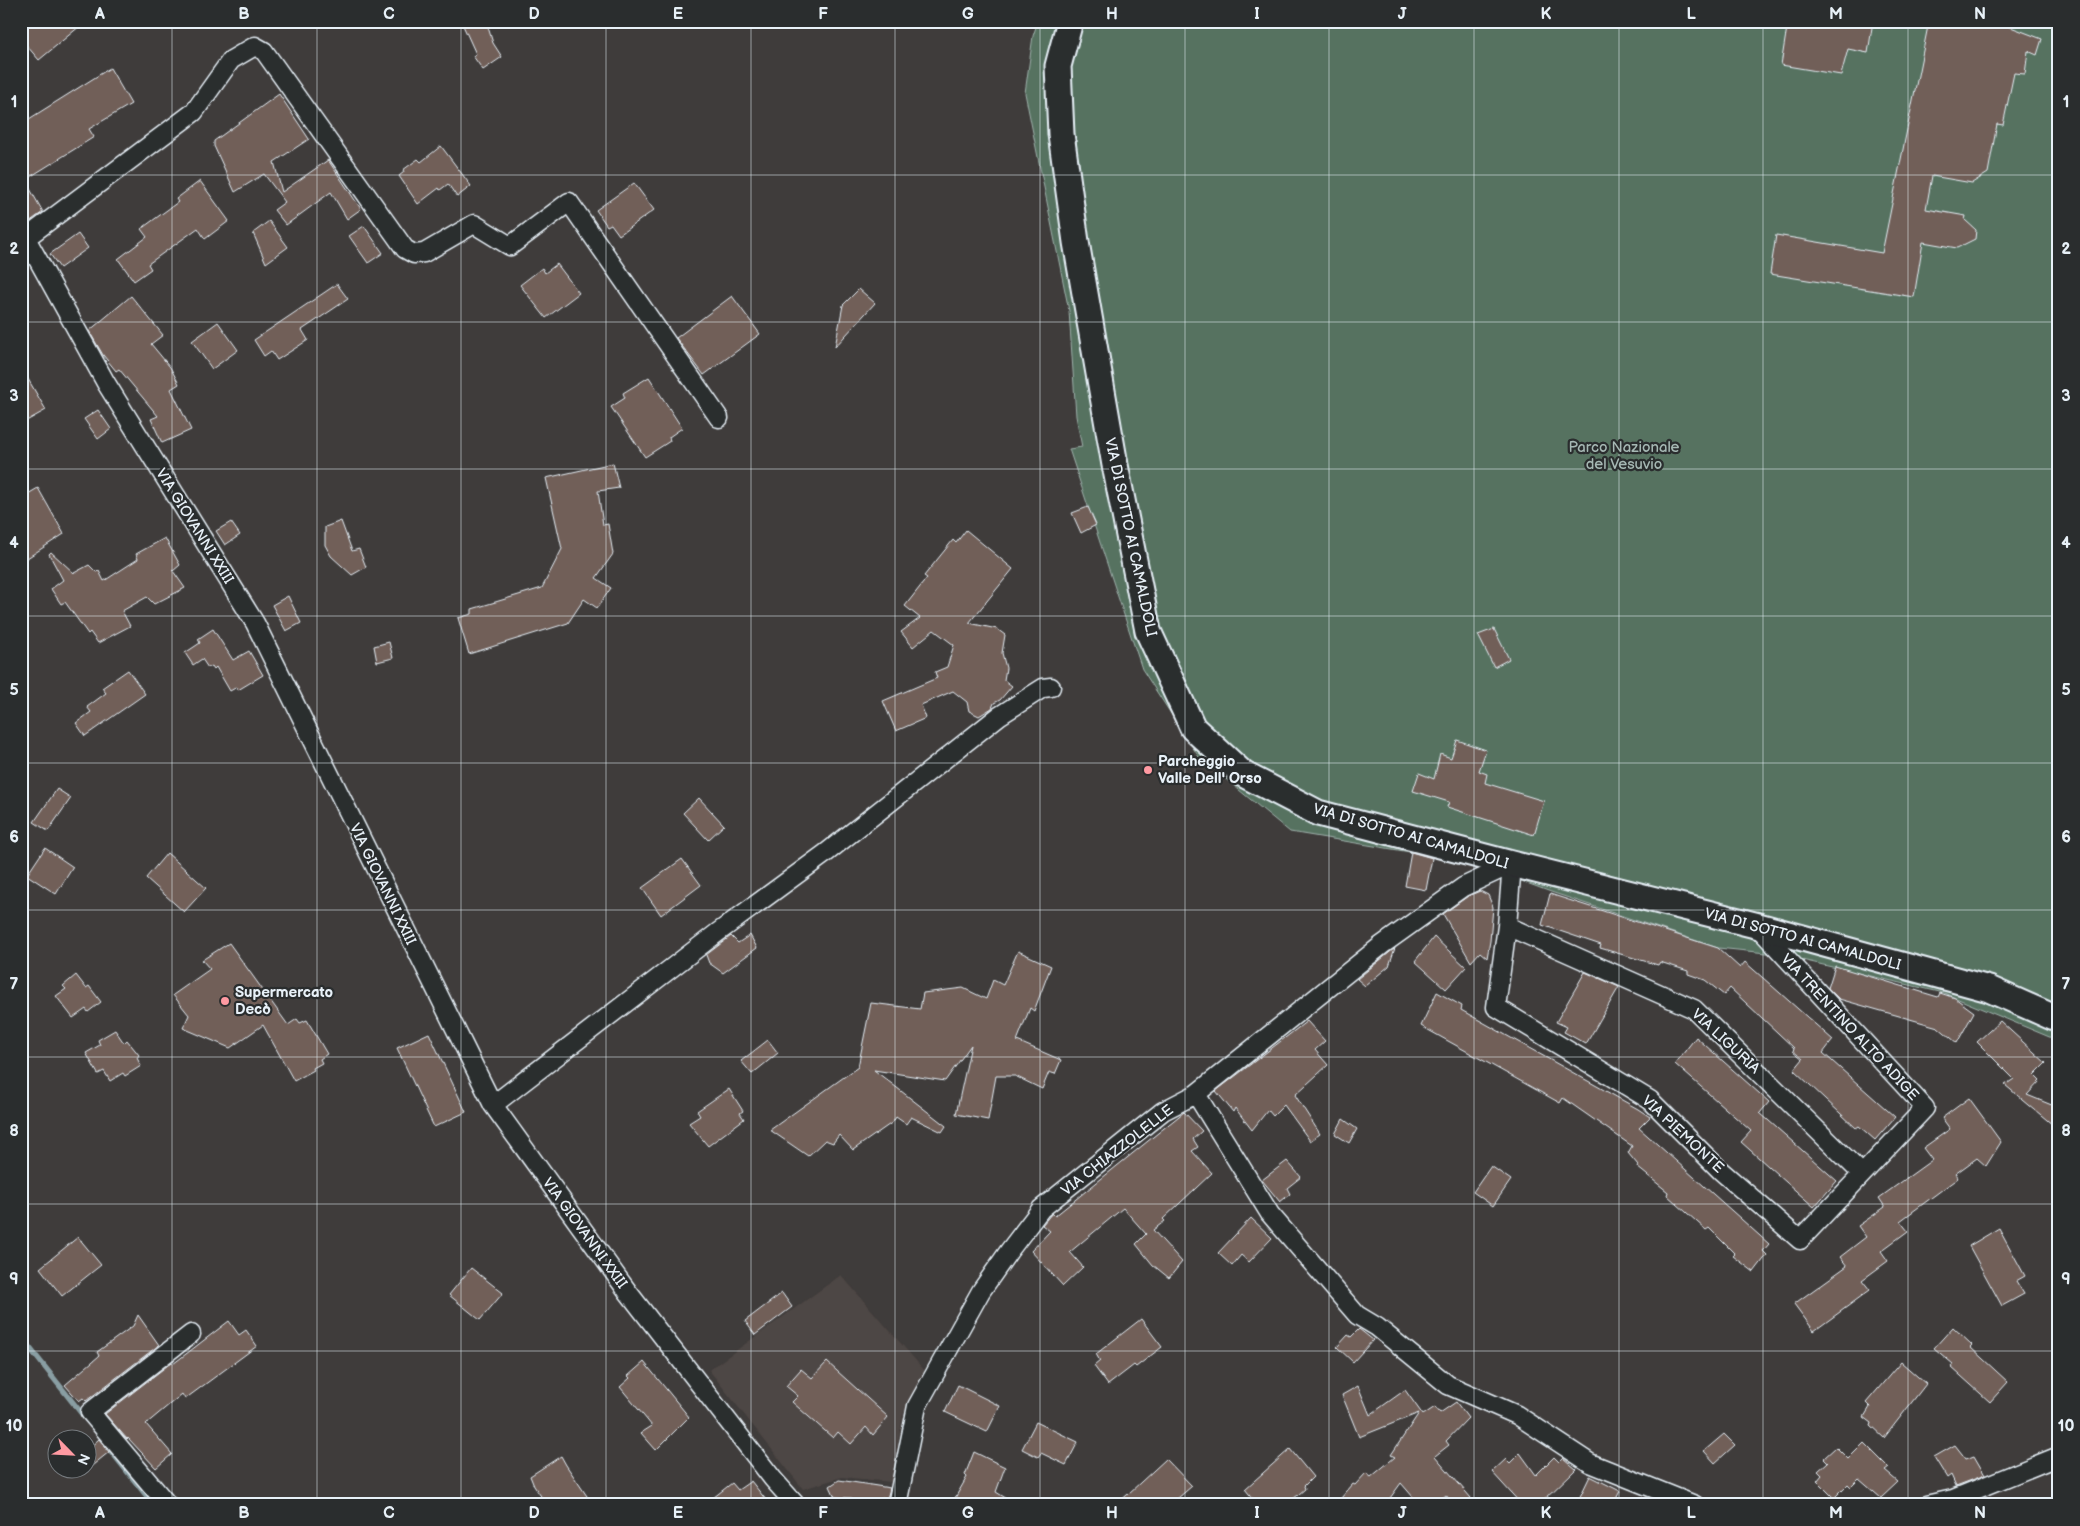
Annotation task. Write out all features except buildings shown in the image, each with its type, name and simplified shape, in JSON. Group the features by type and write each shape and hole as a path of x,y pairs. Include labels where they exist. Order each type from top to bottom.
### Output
{"street":[{"name":"VIA DI SOTTO AI CAMALDOLI","path":"1070,21 1058,66 1061,134 1081,271 1115,465 1148,631 1193,728 1243,774 1318,812 1512,864 1755,925 1989,990 2059,1020"},
{"path":"24,233 194,112 231,60 255,46 264,51 405,249 414,254 424,253 474,224 510,246 569,202 719,418"},
{"name":"VIA GIOVANNI XXIII","path":"24,233 106,383 255,623 493,1105 628,1292 773,1479 796,1505"},
{"path":"493,1105 717,933 826,853 999,716 1042,688 1051,687"},
{"name":"VIA PIEMONTE","path":"1512,864 1507,926 1496,1007 1650,1100 1722,1170 1800,1240 1924,1108"},
{"name":"VIA CHIAZZOLELLE","path":"897,1505 917,1406 981,1291 1041,1210 1163,1110 1196,1094 1382,945 1463,887 1512,864"},
{"name":"VIA TRENTINO ALTO ADIGE","path":"1755,925 1924,1108"},
{"name":"VIA LIGURIA","path":"1507,926 1694,1009 1861,1173"},
{"path":"1196,1094 1270,1214 1357,1316 1377,1327 1448,1385 1517,1415 1590,1463 1695,1505"},
{"path":"168,1505 90,1412 191,1334"},
{"path":"1926,1505 1953,1499 2059,1456"}],"shaded area":[{"path":"841,1275 925,1371 903,1415 891,1482 842,1477 803,1489 709,1370"}],"green space":[{"name":"Parco Nazionale del Vesuvio","path":"1038,21 2059,21 2059,1041 1944,993 1776,954 1718,948 1551,892 1470,862 1290,832 1199,757 1142,669 1069,449 1082,447 1076,416 1069,311 1025,93 1033,36"}],"waterway":[{"path":"21,1337 86,1419"},
{"path":"107,1446 154,1505"}],"place":[{"name":"Parcheggio Valle Dell' Orso","path":"1148,770"},
{"name":"Supermercato Decò","path":"225,1001"}]}
